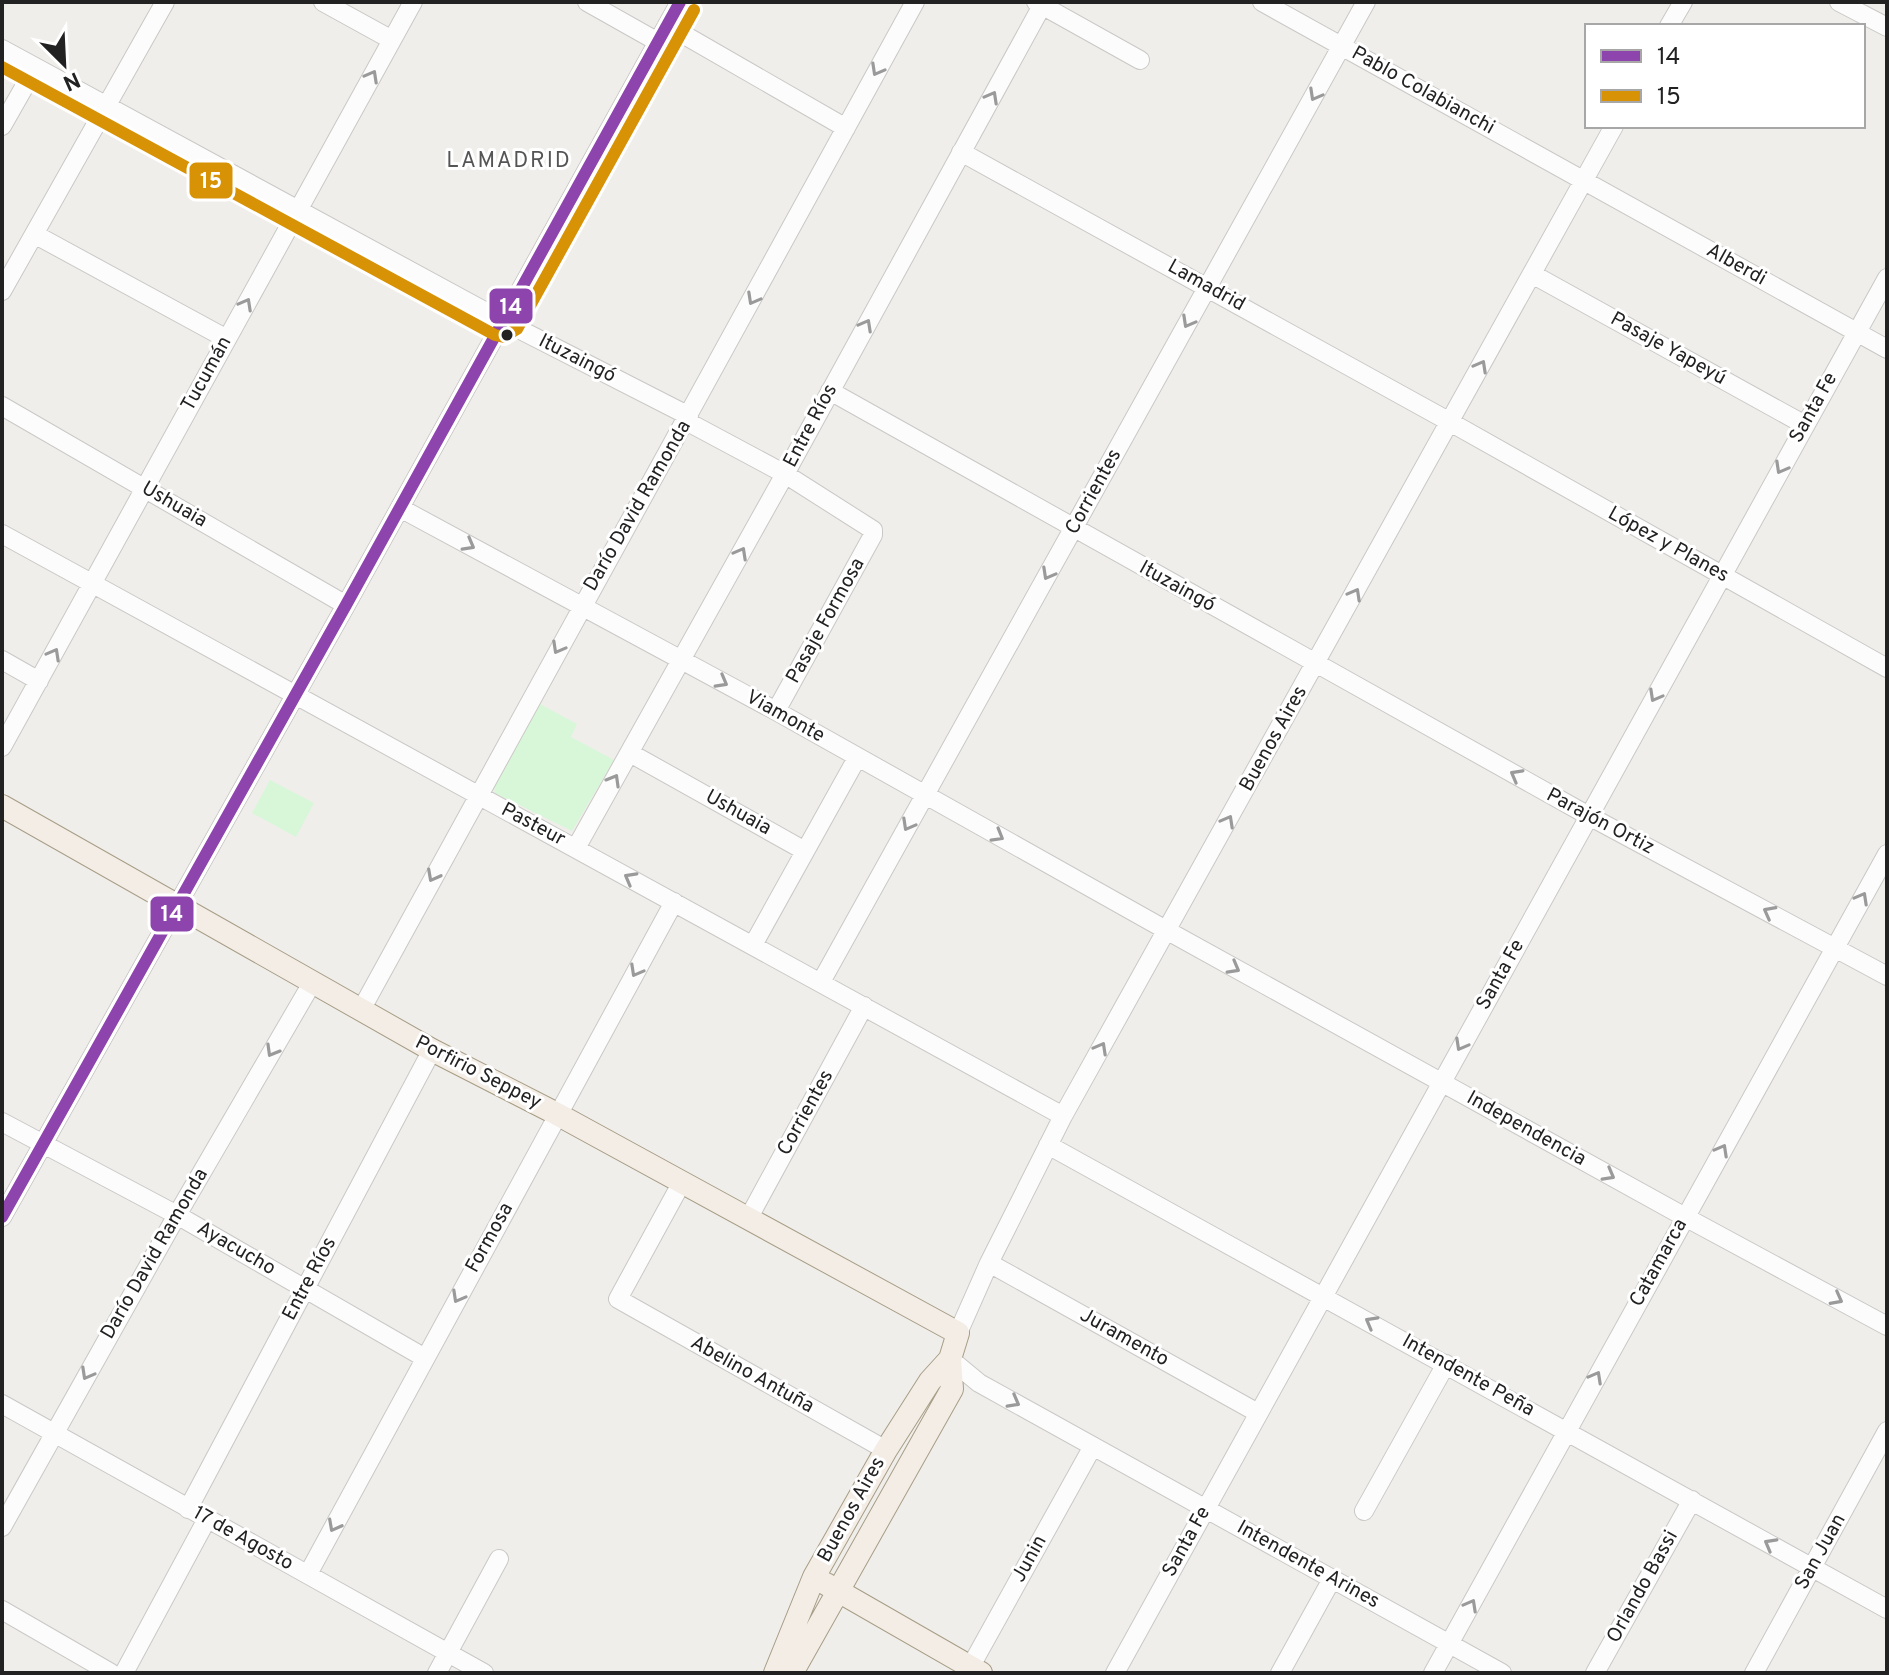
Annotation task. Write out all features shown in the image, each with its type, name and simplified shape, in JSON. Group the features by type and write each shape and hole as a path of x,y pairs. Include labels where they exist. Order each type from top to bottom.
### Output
{"main road":[{"name":"Porfirio Seppey","path":"2,806 432,1050 557,1114 958,1333"},
{"name":"Buenos Aires","path":"792,1673 952,1389 950,1359 958,1333"},
{"name":"Buenos Aires","path":"775,1673 814,1577 886,1450 930,1381 950,1359"},
{"path":"814,1577 973,1671"}],"street":[{"path":"2,291 165,2"},
{"path":"323,2 392,40"},
{"name":"Tucumán","path":"2,747 413,2"},
{"path":"587,2 663,33 846,128"},
{"path":"2,1217 296,696 680,2"},
{"name":"Darío David Ramonda","path":"361,1010 915,2"},
{"name":"Pablo Colabianchi","path":"1262,2 1584,180"},
{"name":"Corrientes","path":"821,982 1366,2"},
{"path":"1670,24 1683,2"},
{"path":"1839,2 1887,27"},
{"path":"1041,3 1140,60"},
{"name":"Entre Ríos","path":"576,848 785,474 1041,3"},
{"name":"Ituzaingó","path":"2,49 688,419 785,474 873,530"},
{"path":"2,126 35,68"},
{"name":"Buenos Aires","path":"958,1333 989,1263 1063,1116 1613,128"},
{"name":"Lamadrid","path":"961,152 1450,422"},
{"name":"Alberdi","path":"1584,180 1887,349"},
{"path":"34,234 227,339"},
{"name":"Pasaje Yapeyú","path":"1532,274 1805,425"},
{"name":"Santa Fe","path":"1115,1673 1887,278"},
{"name":"Ituzaingó","path":"830,391 1316,664"},
{"name":"Ushuaia","path":"2,406 346,605"},
{"name":"López y Planes","path":"1450,422 1887,668"},
{"name":"Viamonte","path":"400,508 776,711 1166,930"},
{"name":"Pasaje Formosa","path":"776,711 873,530"},
{"name":"Pasteur","path":"2,534 1063,1116"},
{"path":"2,660 39,681"},
{"name":"Parajón Ortiz","path":"1316,664 1589,816 1887,976"},
{"name":"Ushuaia","path":"630,753 805,851"},
{"path":"753,945 857,758"},
{"name":"Catamarca","path":"1433,1673 1887,854"},
{"name":"Formosa","path":"308,1574 674,902"},
{"name":"Independencia","path":"1166,930 1887,1326"},
{"name":"Darío David Ramonda","path":"2,1527 177,1215 312,983"},
{"name":"Corrientes","path":"748,1219 864,1006"},
{"name":"Entre Ríos","path":"188,1509 432,1050"},
{"name":"Ayacucho","path":"2,1122 177,1215 425,1358"},
{"name":"Intendente Peña","path":"1048,1145 1887,1609"},
{"name":"Abelino Antuña","path":"682,1182 618,1299 886,1450"},
{"name":"Juramento","path":"989,1263 1258,1413"},
{"name":"Intendente Arines","path":"950,1359 979,1383 1502,1673"},
{"path":"1364,1511 1446,1364"},
{"name":"17 de Agosto","path":"2,1404 484,1673"},
{"name":"San Juan","path":"1754,1673 1887,1431"},
{"name":"Junin","path":"973,1671 1093,1446"},
{"name":"Orlando Bassi","path":"1595,1673 1692,1500"},
{"path":"124,1673 207,1519"},
{"path":"437,1673 499,1559"},
{"path":"1280,1673 1332,1579"},
{"path":"2,1610 111,1673"}],"green space":[{"path":"540,704 577,724 571,737 614,760 572,831 495,793 494,788"},
{"path":"270,780 314,803 296,837 252,813"}],"transit line":[{"name":"14","path":"2,1217 680,2"},
{"name":"15","path":"2,67 495,335 504,337 517,329 694,10"}],"district":[{"name":"LAMADRID","path":"509,161"}]}
